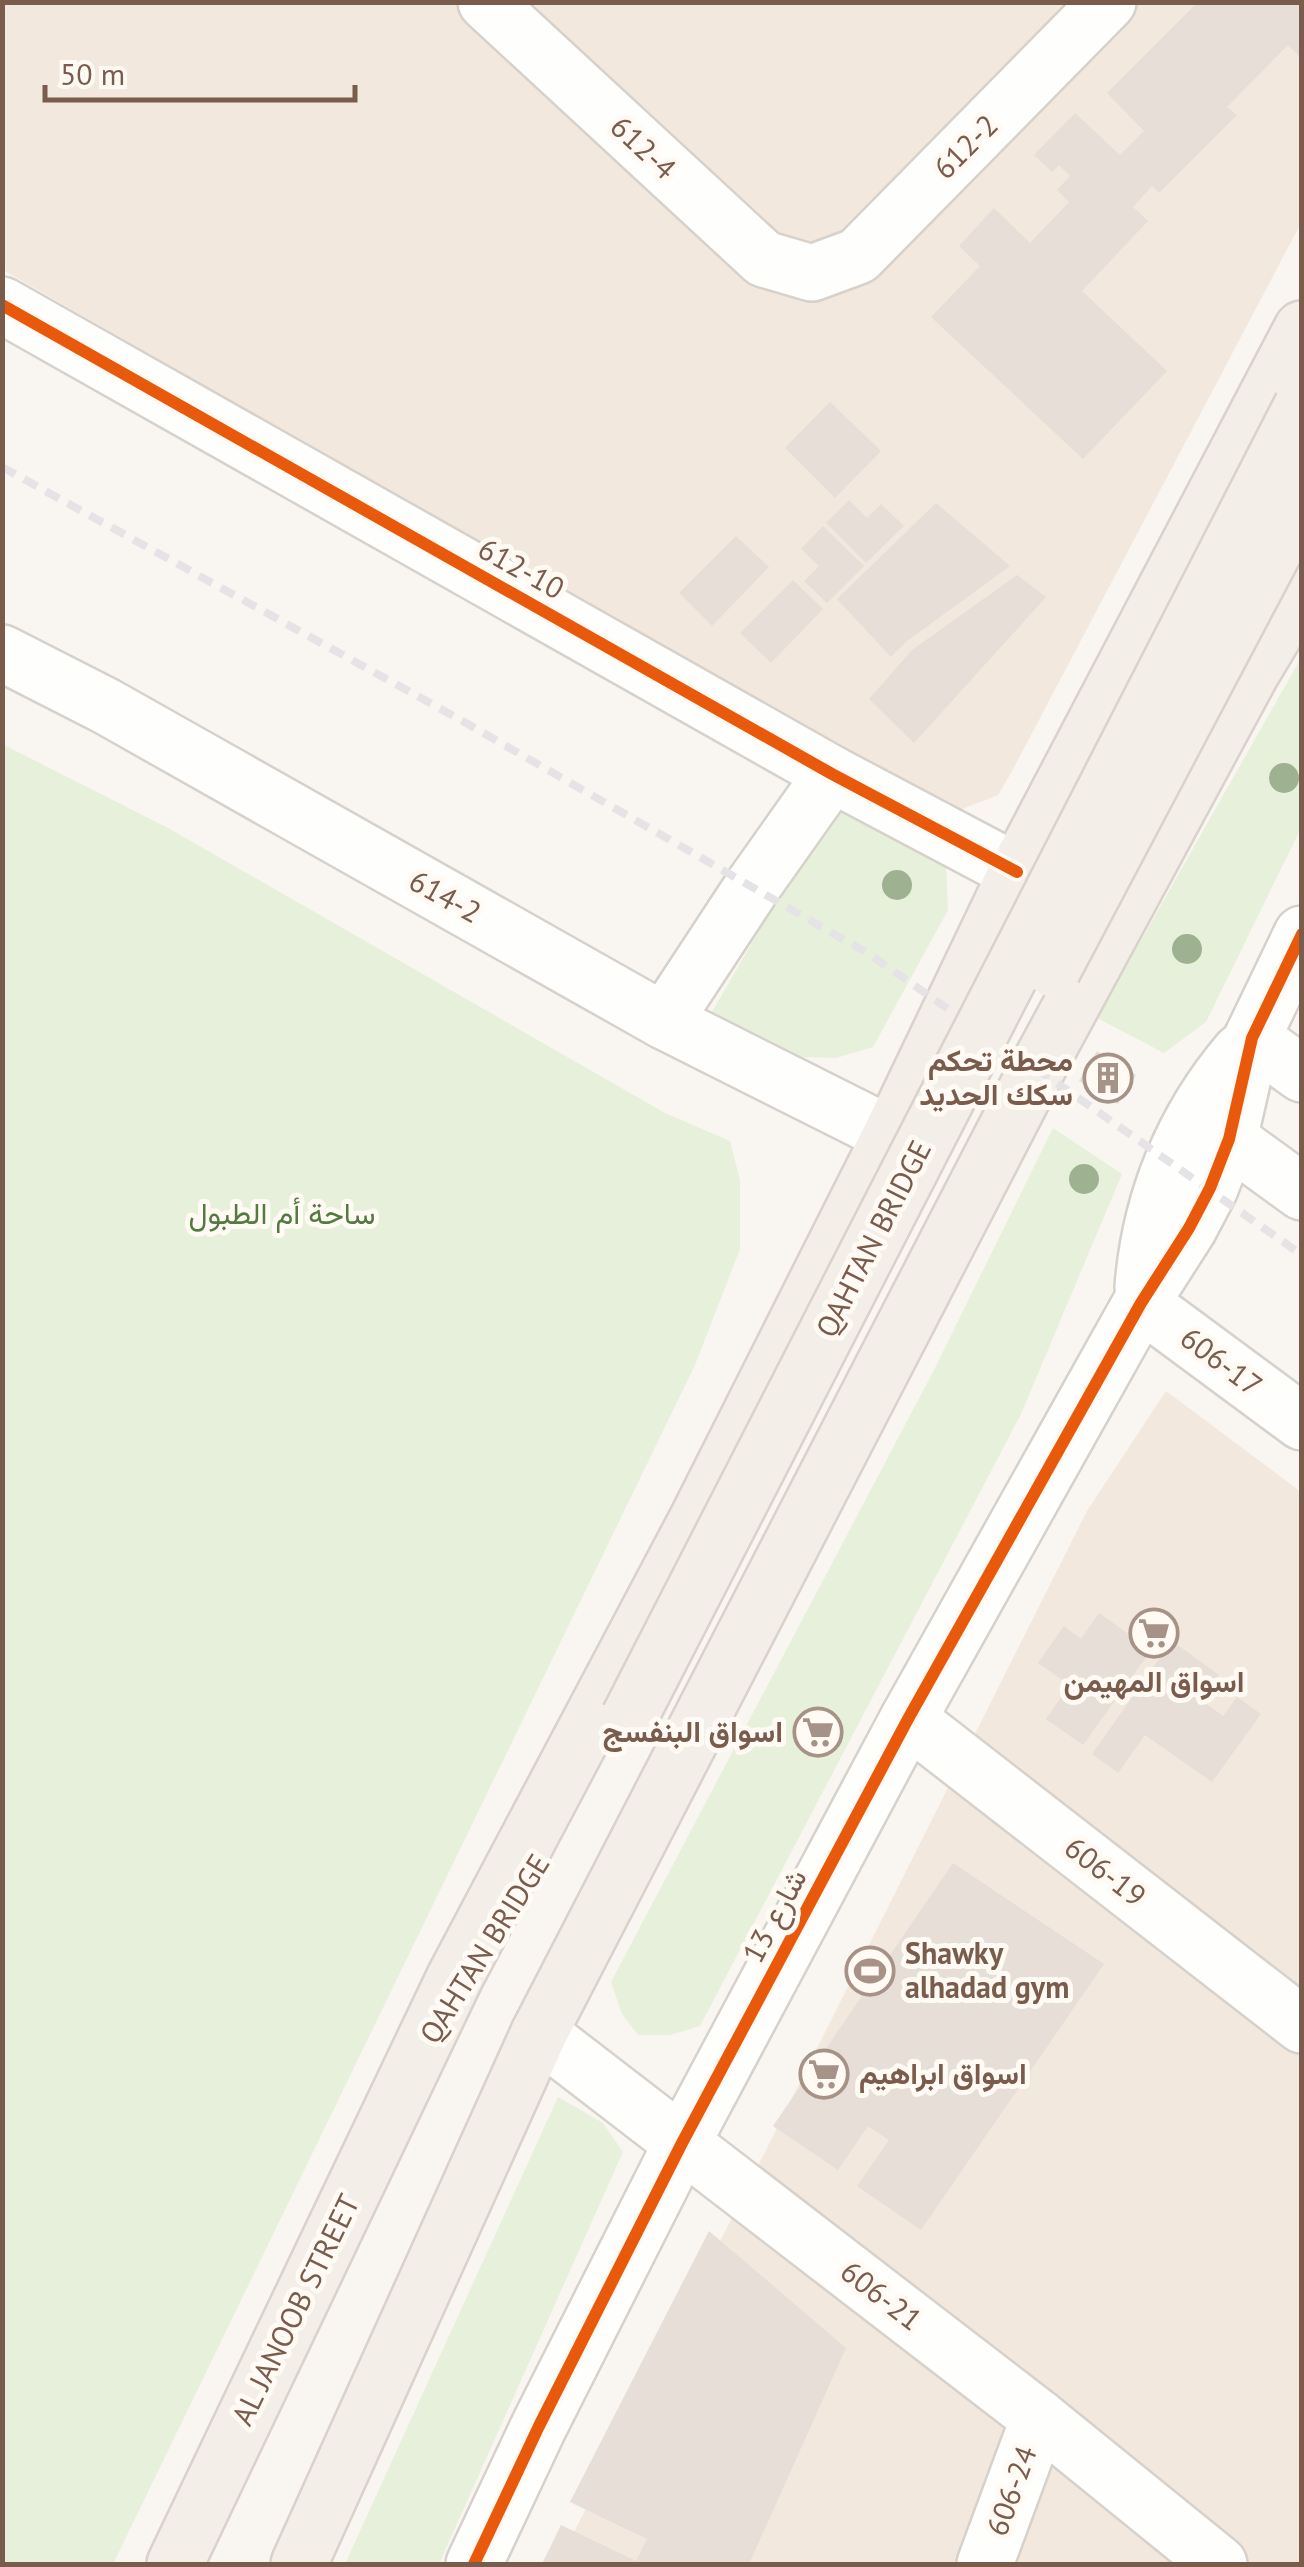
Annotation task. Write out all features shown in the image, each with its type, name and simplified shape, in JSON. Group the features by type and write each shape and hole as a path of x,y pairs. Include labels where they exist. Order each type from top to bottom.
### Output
{"main road":[{"path":"418,2057 455,1977 697,1520 1018,872 1302,328"},
{"name":"QAHTAN BRIDGE","path":"512,2089 641,1726 1204,590 1302,406"},
{"name":"QAHTAN BRIDGE","path":"418,2057 641,1726 1302,498"},
{"path":"298,2564 538,2032 1019,1104 1250,673 1302,588"},
{"name":"AL JANOOB STREET","path":"175,2564 418,2057"}],"street":[{"name":"612-4","path":"486,2 764,259 812,273"},
{"name":"612-2","path":"812,273 858,256 1108,2"},
{"name":"612-10","path":"2,305 832,774 1018,872"},
{"name":"614-2","path":"2,654 106,706 664,1021 891,1135"},
{"path":"664,1021 832,774"},
{"path":"1141,1303 1145,1254 1171,1162 1219,1076 1252,1038 1302,934"},
{"path":"1252,1038 1302,1074"},
{"name":"شارع 13","path":"474,2564 682,2143 908,1719 1141,1303 1210,1188 1228,1139 1252,1038"},
{"path":"1228,1139 1302,1192"},
{"name":"606-17","path":"1141,1303 1302,1422"},
{"name":"606-19","path":"908,1719 1302,2025"},
{"name":"606-21","path":"538,2032 1039,2418 1219,2564"},
{"name":"606-24","path":"985,2564 1039,2418"}],"shaded area":[{"path":"3,3 1301,3 1301,223 1011,773 998,795 957,811 934,804 3,270"},
{"path":"1166,1391 1301,1492 1301,2564 558,2564 1087,1511"}],"green space":[{"path":"1301,658 1301,828 1206,1022 1164,1053 1097,1018"},
{"name":"ساحة أم الطبول","path":"2,744 168,828 665,1113 730,1141 740,1180 740,1249 695,1365 113,2564 3,2564"},
{"path":"838,794 946,865 948,910 873,1047 836,1058 802,1057 712,1012"},
{"path":"1053,1128 1122,1174 1021,1414 700,2026 670,2035 638,2035 622,2014 611,1982 934,1370"},
{"path":"558,2097 603,2123 623,2152 439,2564 345,2564"}],"building":[{"path":"1198,2 1302,2 1302,53 1299,56 1288,45 1227,107 1237,115 1159,193 1152,186 1133,207 1148,221 1082,291 1167,371 1083,459 931,317 980,266 959,246 994,208 1030,243 1069,202 1057,190 1070,176 1059,165 1052,172 1034,155 1075,113 1120,155 1144,131 1107,93"},
{"path":"830,402 881,451 835,498 785,448"},
{"path":"849,500 867,518 881,504 904,526 866,563 826,523"},
{"path":"936,503 1010,566 891,657 837,599"},
{"path":"823,526 864,566 827,603 804,581 819,566 801,549"},
{"path":"736,536 769,567 712,626 679,593"},
{"path":"1017,575 1046,597 914,743 869,699 912,650"},
{"path":"793,580 823,609 771,663 740,633"},
{"name":"محطة تحكم سكك الحديد","path":"1097,1051 1136,1075 1118,1104 1079,1081"},
{"path":"1099,1613 1151,1650 1083,1745 1046,1719 1070,1685 1038,1663 1064,1626 1081,1639"},
{"path":"1172,1641 1219,1675 1201,1700 1223,1716 1237,1697 1261,1714 1212,1782 1145,1735 1118,1773 1092,1754"},
{"path":"953,1863 1104,1964 921,2230 857,2186 889,2140 868,2126 838,2170 773,2126"},
{"path":"709,2231 846,2348 749,2564 542,2564 561,2525 636,2561 647,2539 570,2502"}],"railway":[{"path":"2,467 459,719 869,954 951,1011"},
{"path":"1037,1069 1302,1255"}],"cycle path":[{"path":"2,305 832,774 1017,872"},
{"path":"474,2564 682,2143 908,1719 1141,1303 1210,1188 1229,1139 1252,1038 1302,934"}],"place":[{"name":"محطة تحكم سكك الحديد","path":"1108,1078"},
{"name":"اسواق المهيمن","path":"1154,1633"},
{"name":"اسواق البنفسج","path":"818,1732"},
{"name":"Shawky alhadad gym","path":"870,1971"},
{"name":"اسواق ابراهيم","path":"824,2074"}]}
